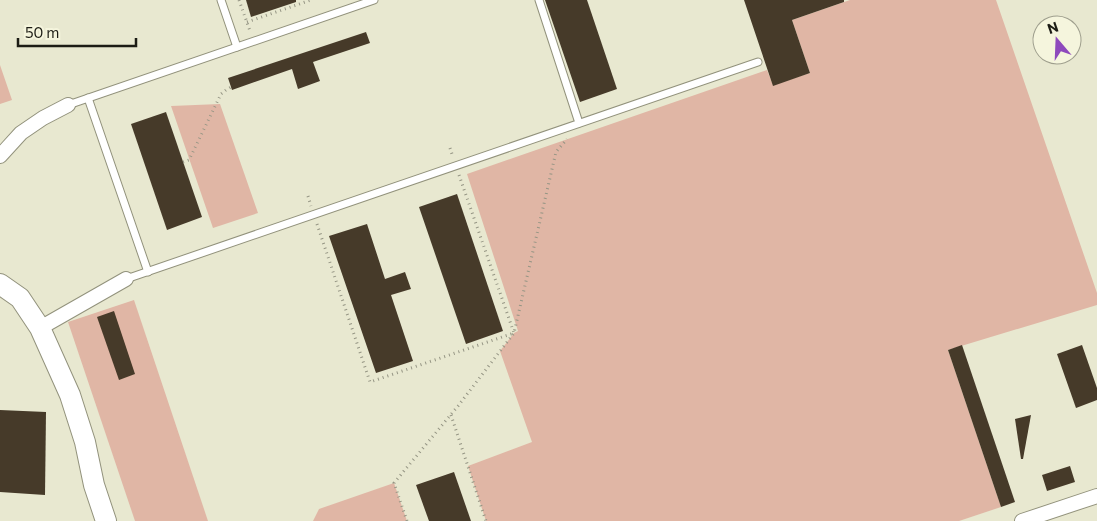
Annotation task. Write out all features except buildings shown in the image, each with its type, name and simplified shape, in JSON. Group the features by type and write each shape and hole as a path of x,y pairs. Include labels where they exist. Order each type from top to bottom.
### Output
{"main road":[{"path":"0,284 20,298 40,328 70,395 85,442 94,485 106,521"}],"street":[{"path":"0,156 21,133 43,118 68,105"},
{"path":"40,328 126,279"},
{"path":"1022,521 1097,496"}],"lane":[{"path":"221,0 237,47"},
{"path":"68,105 374,0"},
{"path":"538,0 580,123"},
{"path":"126,279 758,62"},
{"path":"88,98 148,272"}],"path":[{"path":"239,0 253,42"},
{"path":"247,22 311,0"},
{"path":"183,162 190,160 221,94 233,86"},
{"path":"406,521 394,483 451,415 514,333 556,152 580,123"},
{"path":"450,148 514,333"},
{"path":"308,196 370,382 514,333"},
{"path":"451,415 486,521"}],"shaded area":[{"path":"850,0 996,0 1097,293 1097,305 948,350 1001,507 959,521 486,521 468,466 532,442 500,351 514,333 518,331 467,174 767,70 773,85 810,73 792,20"},
{"path":"0,65 12,100 0,104"},
{"path":"220,104 258,213 213,228 171,106"},
{"path":"134,300 208,521 135,521 68,322"},
{"path":"394,483 407,521 313,521 319,509"}]}
